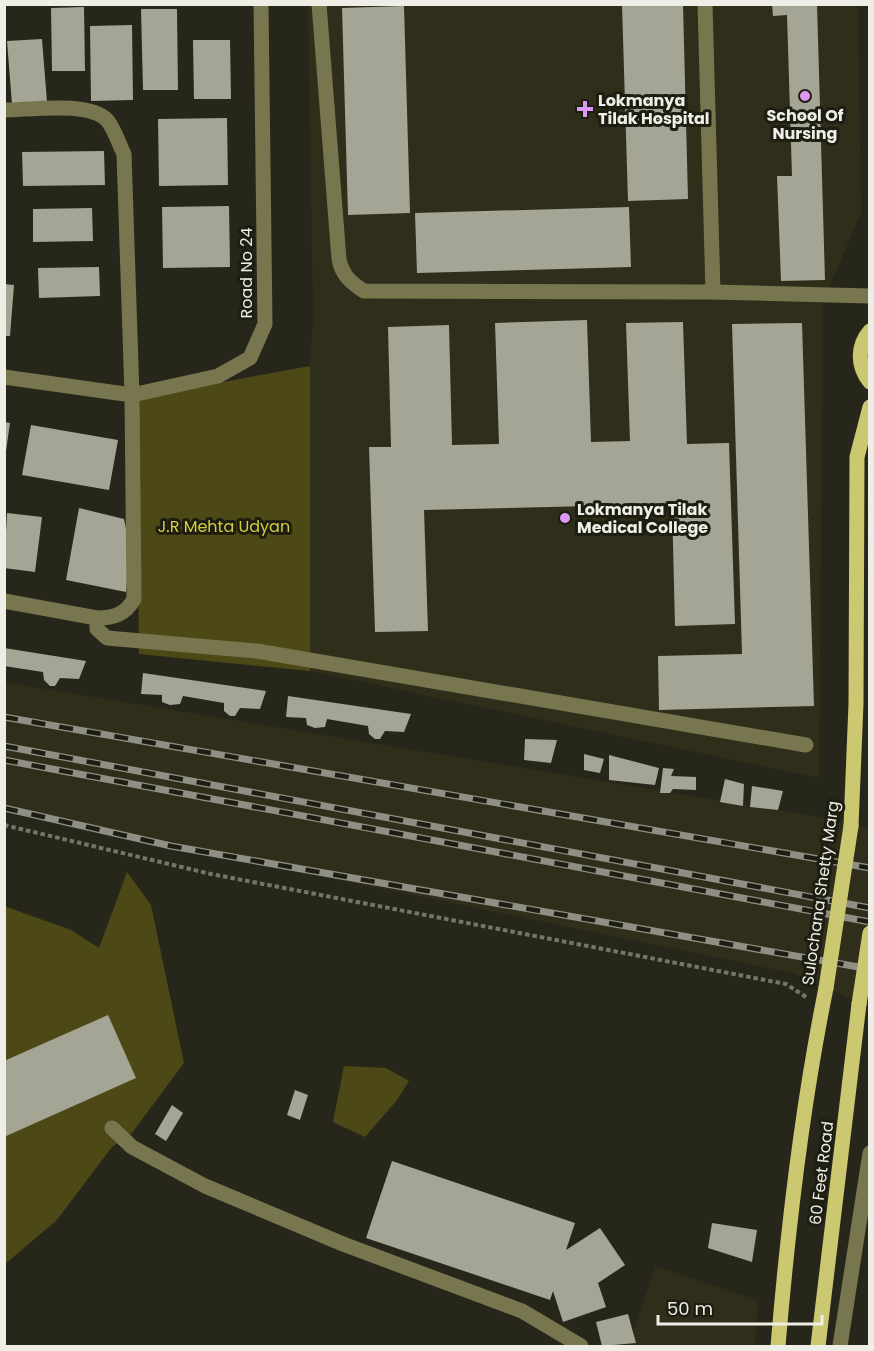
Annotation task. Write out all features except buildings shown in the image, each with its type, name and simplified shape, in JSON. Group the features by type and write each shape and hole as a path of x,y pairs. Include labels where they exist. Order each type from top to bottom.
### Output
{"main road":[{"path":"870,331 861,346 860,358 862,369 870,382"},
{"name":"Sulochana Shetty Marg","path":"778,1347 784,1273 809,1077 852,826 857,457 870,407"},
{"name":"60 Feet Road","path":"818,1347 859,1004 870,933"}],"street":[{"name":"Road No 24","path":"4,377 132,396 218,376 250,358 265,324 261,4"},
{"path":"319,4 339,259 341,269 351,283 364,291 713,292 870,296"},
{"path":"705,4 713,292"},
{"path":"4,110 89,111 106,120 124,154 132,396 134,599 129,608 112,618 97,618 4,601"},
{"path":"97,618 97,629 107,638 257,651 806,745"},
{"path":"112,1128 132,1147 205,1186 343,1244 522,1311 582,1347"},
{"path":"840,1347 870,1153"}],"path":[{"path":"4,825 211,874 786,984 806,995 808,1007"}],"shaded area":[{"path":"308,5 858,5 861,213 823,302 819,778 310,671 310,366 313,318"},
{"path":"4,682 819,817 869,829 869,1007 792,973 5,811"},
{"path":"656,1266 758,1300 755,1346 628,1346"}],"green space":[{"name":"J.R Mehta Udyan","path":"310,366 310,671 139,654 136,398"},
{"path":"127,872 151,905 184,1063 132,1133 112,1147 56,1221 5,1264 4,906 71,930 99,948"},
{"path":"344,1066 386,1068 409,1081 397,1100 365,1137 333,1122"}],"railway":[{"path":"4,717 870,868"},
{"path":"4,746 870,908"},
{"path":"4,760 870,922"},
{"path":"4,808 171,846 870,969"}],"place":[{"name":"School Of Nursing","path":"805,96"},
{"name":"Lokmanya Tilak Hospital","path":"585,109"},
{"name":"Lokmanya Tilak Medical College","path":"565,518"}]}
